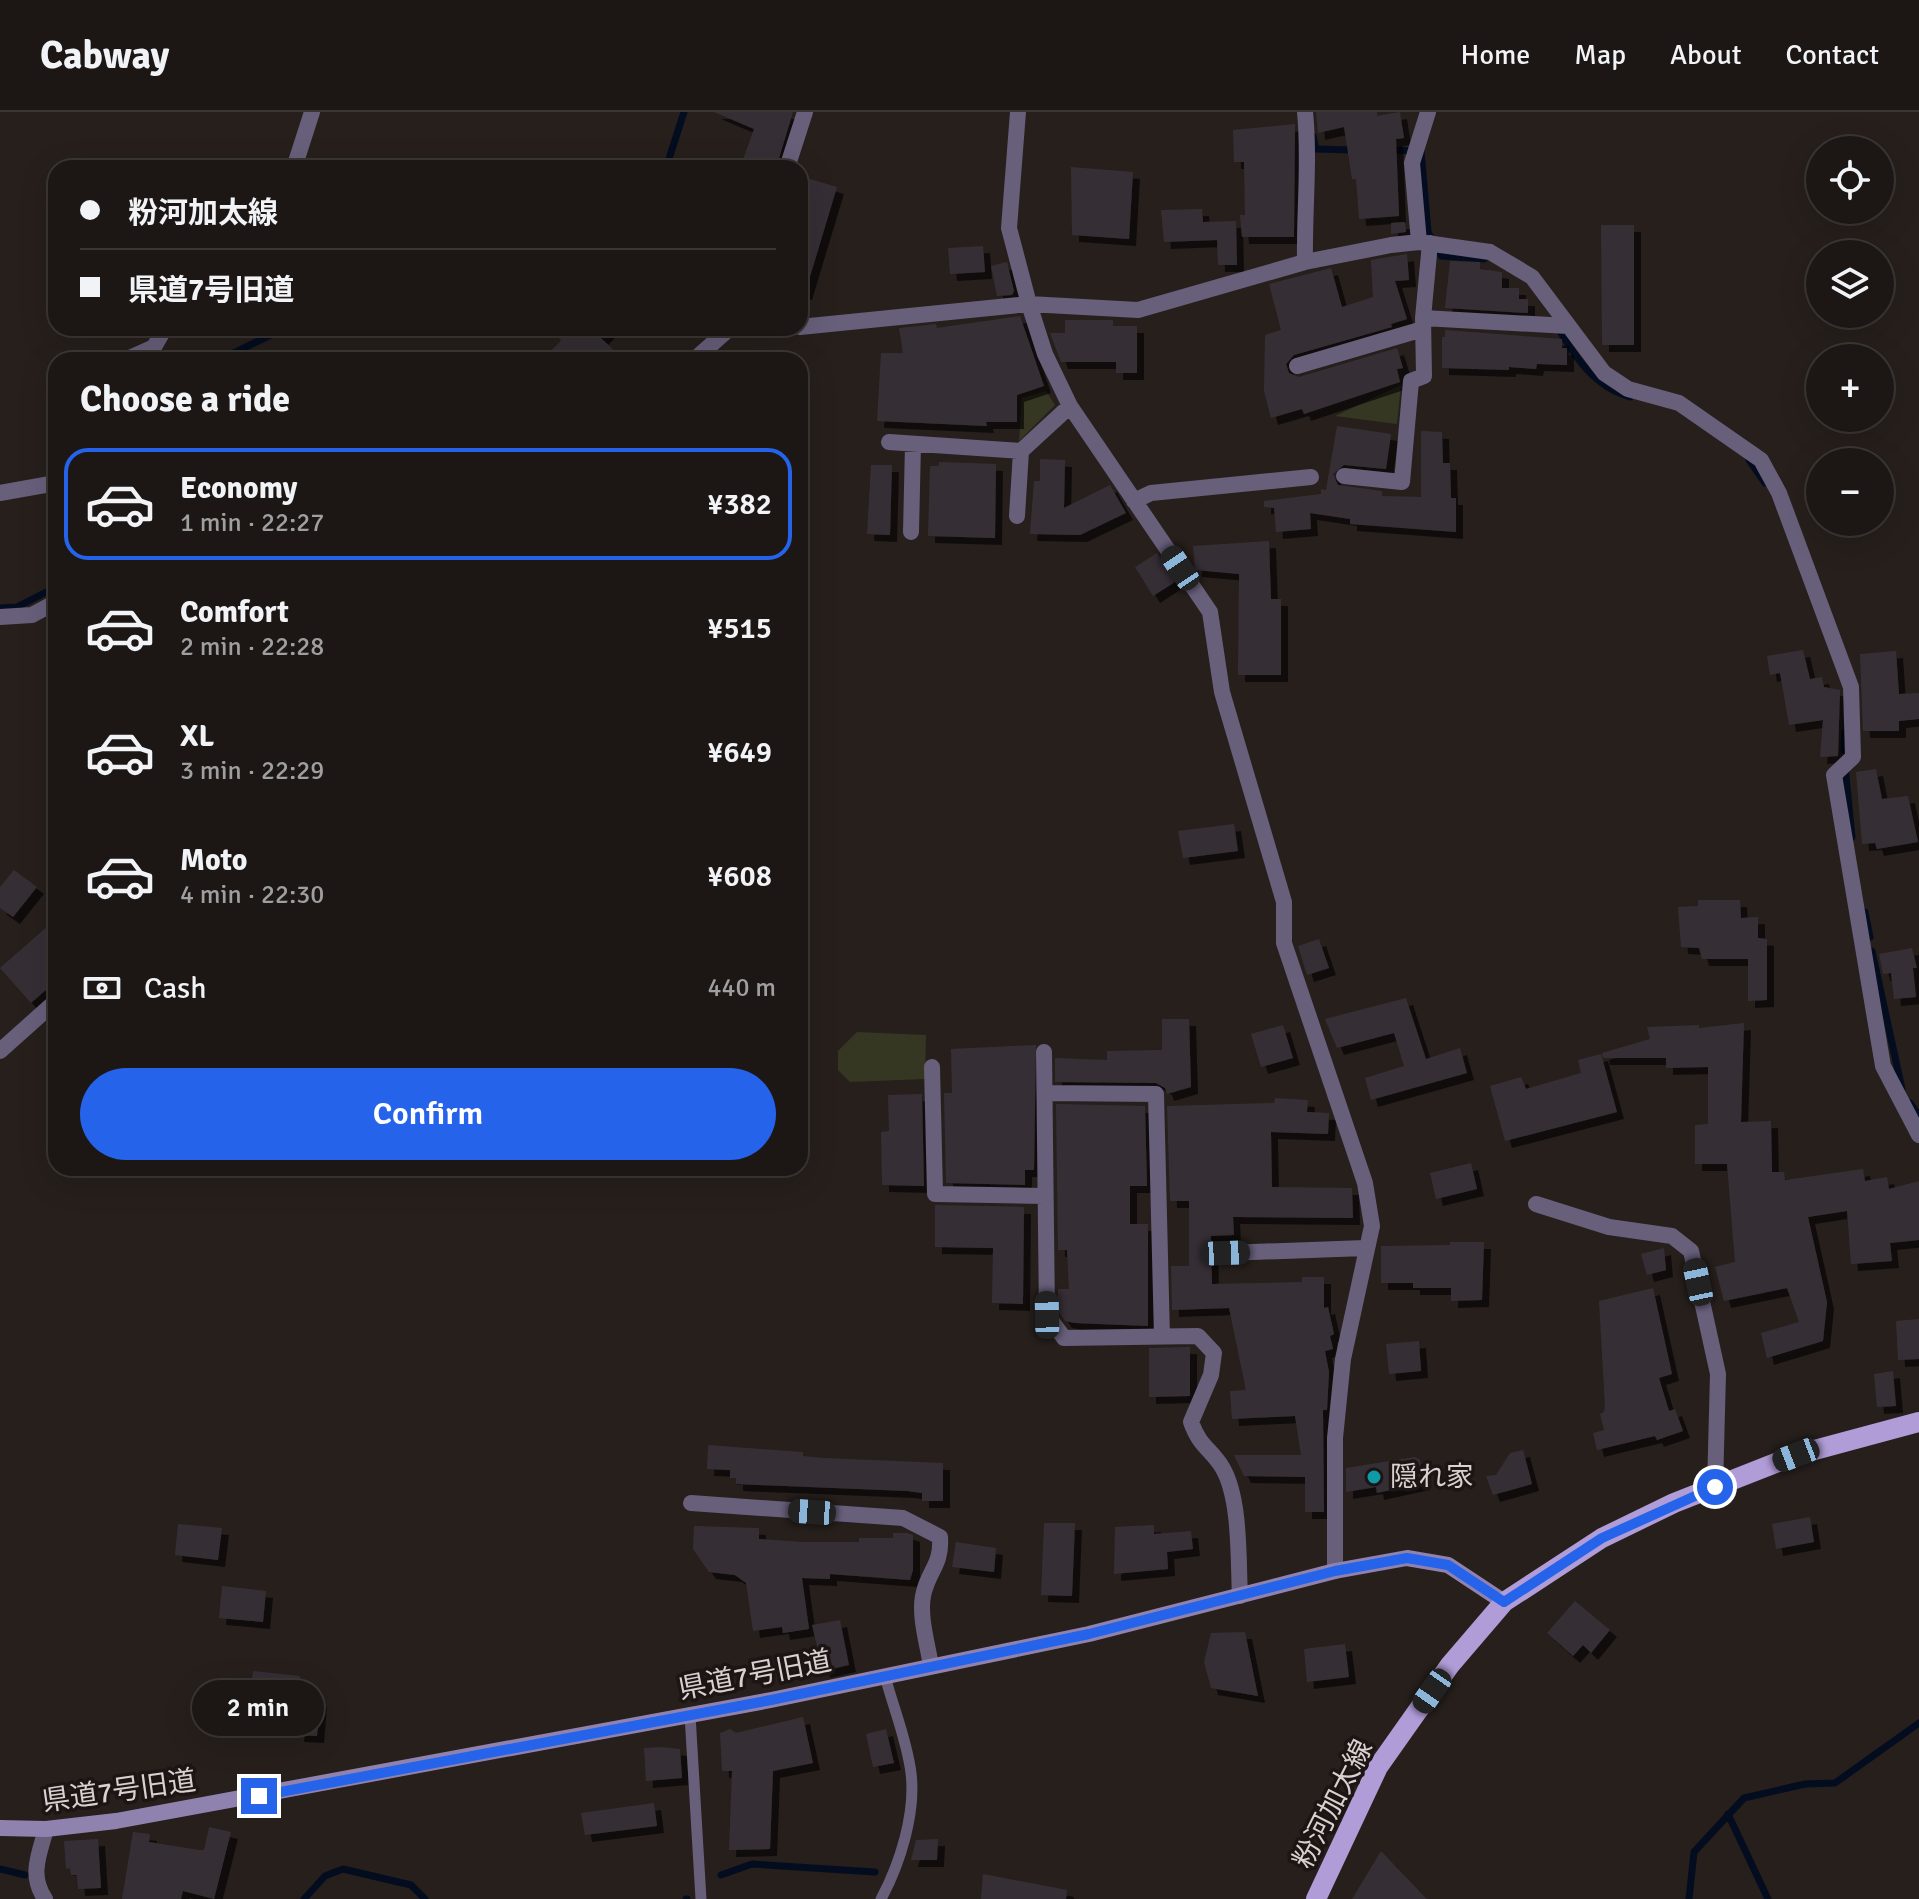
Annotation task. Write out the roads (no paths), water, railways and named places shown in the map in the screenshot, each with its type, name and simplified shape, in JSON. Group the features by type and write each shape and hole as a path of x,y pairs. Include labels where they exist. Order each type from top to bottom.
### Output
{"main road":[{"name":"粉河加太線","path":"1316,1899 1378,1767 1450,1665 1504,1602 1602,1538 1715,1487 1796,1455 1919,1422"}],"street":[{"path":"297,160 312,112"},
{"path":"790,160 805,112"},
{"path":"1018,112 1009,228 1045,354 1070,406 1210,612 1222,692 1284,902 1284,943 1365,1183 1372,1226 1343,1359 1335,1438 1335,1571"},
{"path":"1305,112 1308,143 1304,189 1305,262"},
{"path":"1344,476 1402,482 1411,381 1424,376 1424,243 1412,163 1428,112"},
{"path":"808,326 1029,304 1138,310 1305,262 1424,243 1490,252 1532,277 1604,373 1628,389 1679,403 1731,437 1761,460 1779,493 1851,687 1853,757 1834,775 1877,1041 1883,1066 1919,1135"},
{"path":"1297,366 1423,324 1568,326"},
{"path":"143,352 154,347 160,336"},
{"path":"703,352 721,336"},
{"path":"1017,516 1021,451 1070,406"},
{"path":"889,442 1021,451"},
{"path":"911,532 913,444"},
{"path":"1134,501 1151,493 1311,477"},
{"path":"0,493 48,484"},
{"path":"0,617 32,615 48,606"},
{"path":"0,1051 48,1008"},
{"path":"1044,1052 1047,1315 1064,1338 1198,1336 1214,1353 1211,1375 1191,1422 1198,1443 1222,1467 1233,1496 1240,1596"},
{"path":"932,1067 935,1194 1045,1196"},
{"path":"1045,1093 1156,1094 1162,1337"},
{"path":"1536,1204 1609,1227 1672,1236 1691,1251 1718,1374 1715,1487"},
{"path":"1226,1253 1365,1248"},
{"path":"691,1503 903,1518 940,1537 941,1558 929,1574 922,1600 931,1666"},
{"name":"県道7号旧道","path":"0,1828 46,1829 116,1821 690,1715 1089,1634 1335,1571 1407,1558 1448,1565 1504,1602"},
{"path":"45,1899 36,1885 35,1866 46,1829"}],"lane":[{"path":"881,1899 895,1872 911,1803 911,1773 885,1676"},
{"path":"690,1715 701,1899"}],"waterway":[{"path":"669,160 684,112"},
{"path":"1313,136 1316,149 1354,150"},
{"path":"1390,150 1421,151 1428,232 1441,256 1484,259"},
{"path":"1558,328 1596,379 1630,397"},
{"path":"236,352 268,336"},
{"path":"1749,460 1765,483"},
{"path":"0,608 17,607 48,591"},
{"path":"1844,750 1845,732"},
{"path":"1845,766 1852,837"},
{"path":"1865,912 1870,937"},
{"path":"1872,951 1902,1089"},
{"path":"1910,1103 1919,1115"},
{"path":"1689,1899 1694,1852 1744,1798 1805,1784 1835,1783 1919,1723"},
{"path":"1728,1814 1768,1899"},
{"path":"721,1875 752,1864 875,1872"},
{"path":"0,1869 25,1875"},
{"path":"304,1899 325,1876 343,1869 411,1885 425,1899"}],"place":[{"name":"隠れ家","path":"1374,1477"}]}
